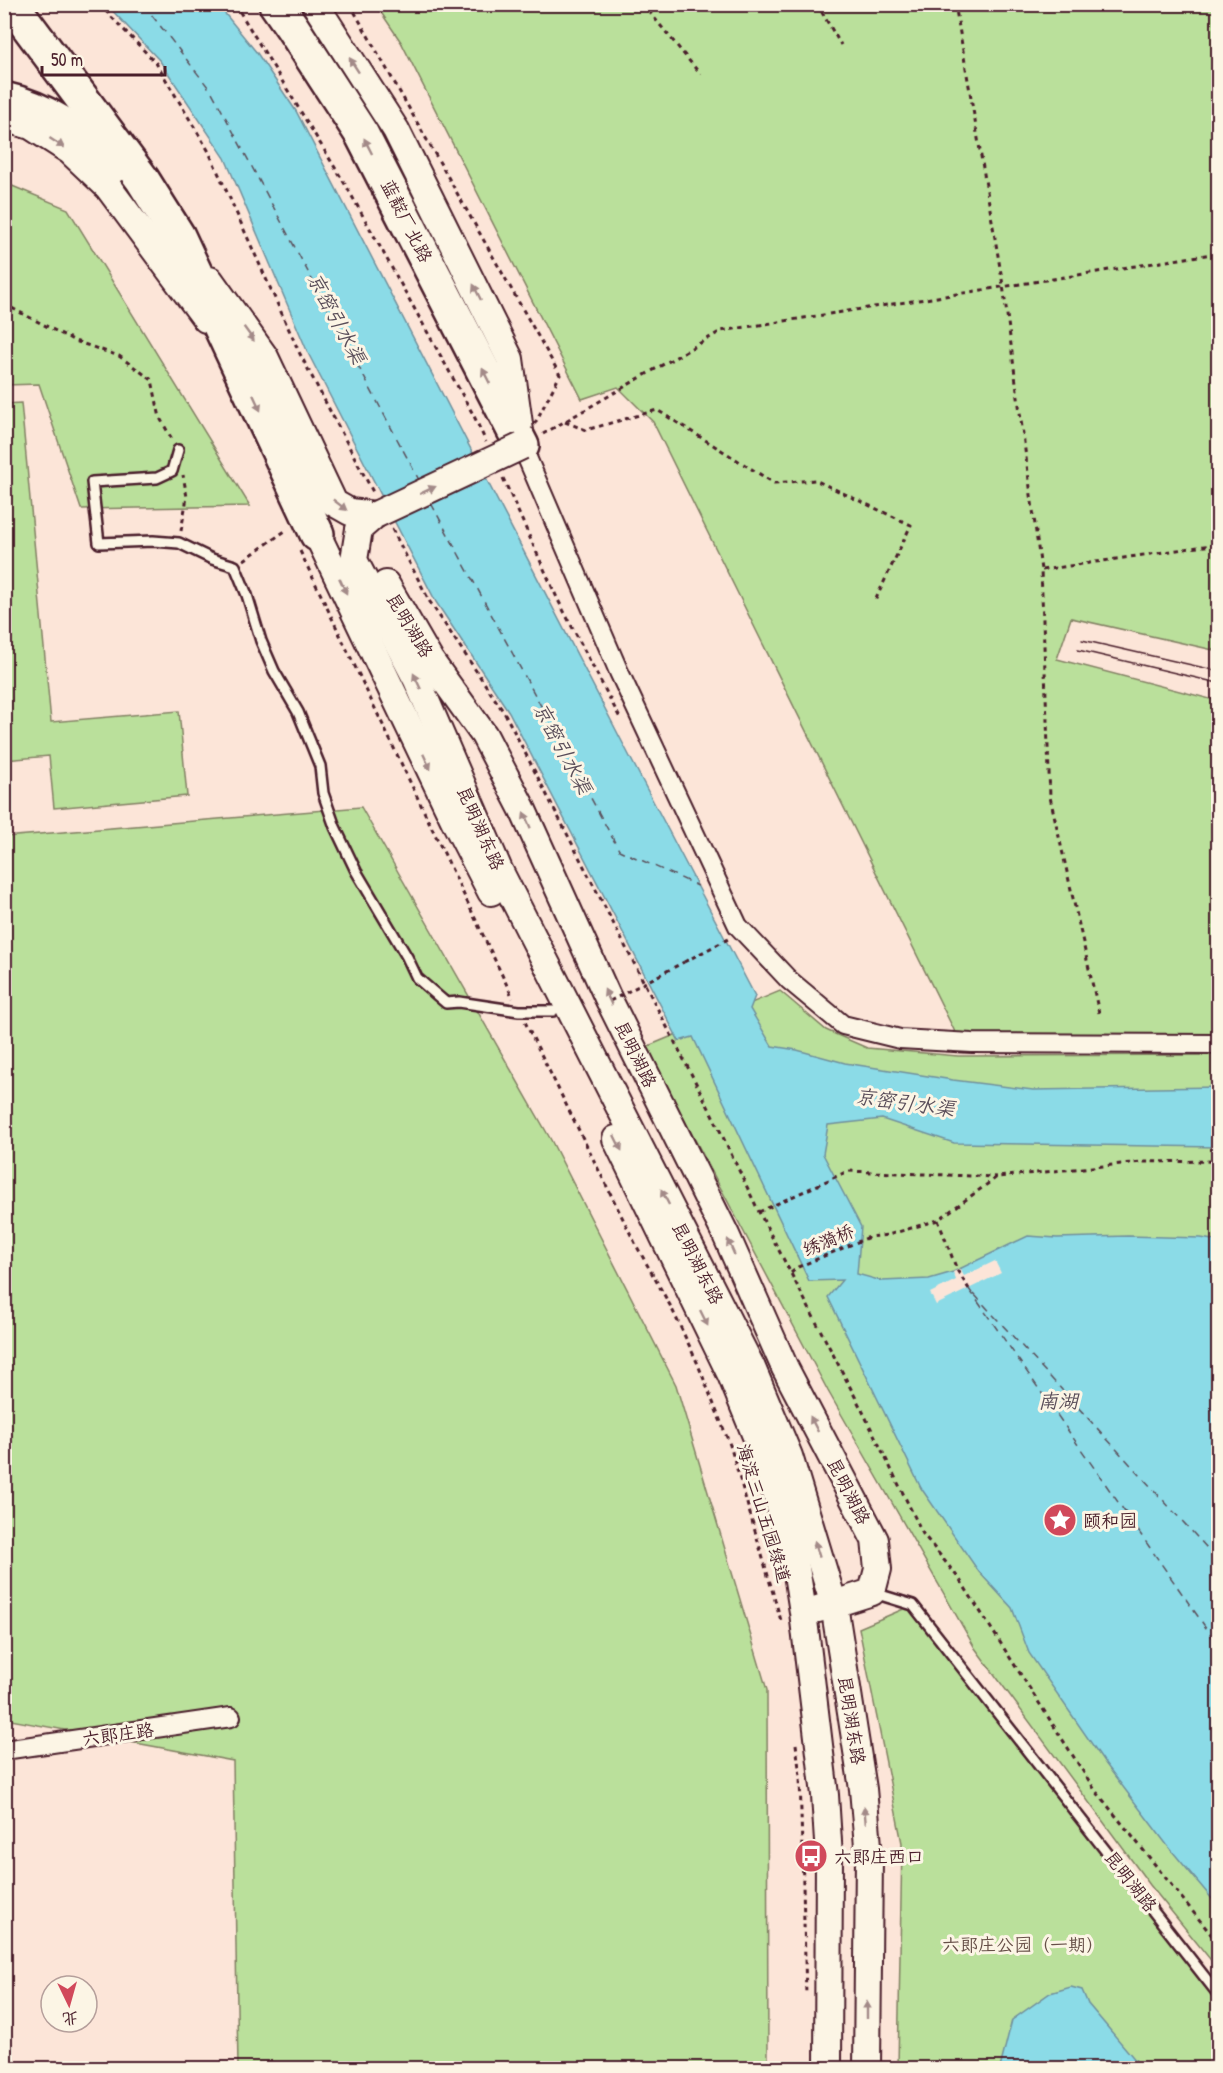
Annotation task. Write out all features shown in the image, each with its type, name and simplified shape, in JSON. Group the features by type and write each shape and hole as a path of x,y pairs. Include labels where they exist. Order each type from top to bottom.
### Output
{"highway":[{"path":"8,4 22,18 142,179 178,236 240,365 307,539"},
{"name":"蓝靛厂北路","path":"292,10 362,135 522,447"},
{"path":"4,99 55,117 93,145 178,236"}],"main road":[{"path":"4,118 31,126 70,151 108,187 240,365"},
{"path":"178,236 265,357 334,503 350,513 375,517 522,447"},
{"name":"昆明湖路","path":"375,517 370,556 430,660 484,735 517,797 610,1001 726,1235 785,1368 875,1540 878,1569 872,1592"},
{"name":"昆明湖东路","path":"375,517 354,560 417,680 499,870 752,1368 789,1456 834,1605 863,1789 869,1857 867,2068"},
{"name":"昆明湖东路","path":"307,539 553,1011 731,1374 767,1463 794,1555 825,1795 829,1857 828,2068"},
{"path":"803,1612 834,1605 872,1592"}],"street":[{"path":"522,447 619,672 738,926 789,980 843,1024 900,1040 1218,1044"},
{"name":"六郎庄路","path":"4,1750 231,1717"}],"lane":[{"path":"178,450 172,471 157,478 92,483 99,543 178,543 212,559 235,566 247,595 261,641 274,670 298,712 320,766 323,793 335,827 356,871 417,978 446,1003 459,1002 519,1011 553,1011"},
{"name":"昆明湖路","path":"872,1592 913,1605 1218,1994"}],"path":[{"path":"99,4 156,63 208,150 375,517 505,714 711,1112 759,1212 863,1412 923,1534 960,1580 1095,1790 1218,1943"},
{"path":"350,4 560,375 522,447"},
{"path":"643,4 700,74"},
{"path":"817,4 841,45"},
{"path":"955,4 1004,285 1041,570 1050,797 1099,1013"},
{"path":"522,447 722,331 1218,253"},
{"path":"4,304 75,340 119,356 153,380 160,418 178,450 187,497 178,543"},
{"path":"565,422 586,430 657,410 774,483 815,480 911,525 874,603"},
{"path":"235,566 285,531"},
{"name":"海淀三山五园绿道","path":"307,539 519,1011 636,1245 671,1307 698,1362 730,1445 783,1633"},
{"path":"1041,570 1218,544"},
{"path":"610,1001 742,931"},
{"path":"759,1212 848,1171 997,1178 1141,1162 1218,1161"},
{"name":"绣漪桥","path":"791,1273 798,1267 869,1237 888,1235 938,1220 997,1178"},
{"path":"938,1220 957,1270 969,1289"},
{"path":"796,1743 800,1776 806,1999"}],"green space":[{"path":"376,5 1218,5 1218,651 1071,618 1057,659 1218,701 1218,1039 957,1036 653,422 618,387 582,399 401,42"},
{"path":"5,183 68,209 250,506 81,509 39,384 5,385"},
{"path":"21,403 51,722 179,711 187,796 54,808 49,756 5,760 4,404"},
{"path":"361,807 551,1140 676,1385 767,1690 768,2068 238,2068 233,1761 5,1719 4,837"},
{"name":"颐和园","path":"780,991 826,1030 867,1048 958,1056 1218,1055 1218,1969 1150,1885 975,1648 828,1391 646,1047"},
{"name":"六郎庄公园（一期）","path":"913,1605 1218,1994 1218,2068 898,2068 902,1843 859,1628"}],"water":[{"name":"颐和园","path":"107,5 218,5 257,53 296,111 755,996 750,1009 772,1046 845,1063 1033,1090 1218,1087 1218,1147 954,1143 882,1119 828,1125 823,1154 861,1227 857,1274 882,1281 929,1279 953,1272 1028,1236 1057,1238 1128,1236 1201,1238 1218,1241 1218,1906 1167,1845 1105,1763 1029,1653 1012,1608 979,1572 921,1488 828,1297 842,1280 809,1281 693,1037 679,1041 509,712 436,602 308,353 225,158 160,61"},
{"path":"1071,1987 1082,1990 1088,2004 1137,2062 1146,2068 1000,2068 1012,2020 1050,1993"}],"pier":[{"path":"995,1261 1001,1273 936,1305 930,1293 956,1280 953,1272 960,1269 964,1276"}],"ferry route":[{"path":"143,4 212,92 419,480"},
{"path":"431,503 619,850 698,886"},
{"path":"969,1289 1218,1645"},
{"path":"974,1294 1218,1560"}],"tram line":[{"path":"1082,640 1218,671"},
{"path":"1078,650 1218,683"}],"place":[{"name":"颐和园","path":"1060,1520"},
{"name":"六郎庄西口","path":"811,1856"}],"water label":[{"name":"京密引水渠","path":"337,318"},
{"name":"京密引水渠","path":"563,748"},
{"name":"京密引水渠","path":"905,1102"},
{"name":"南湖","path":"1058,1400"}]}
